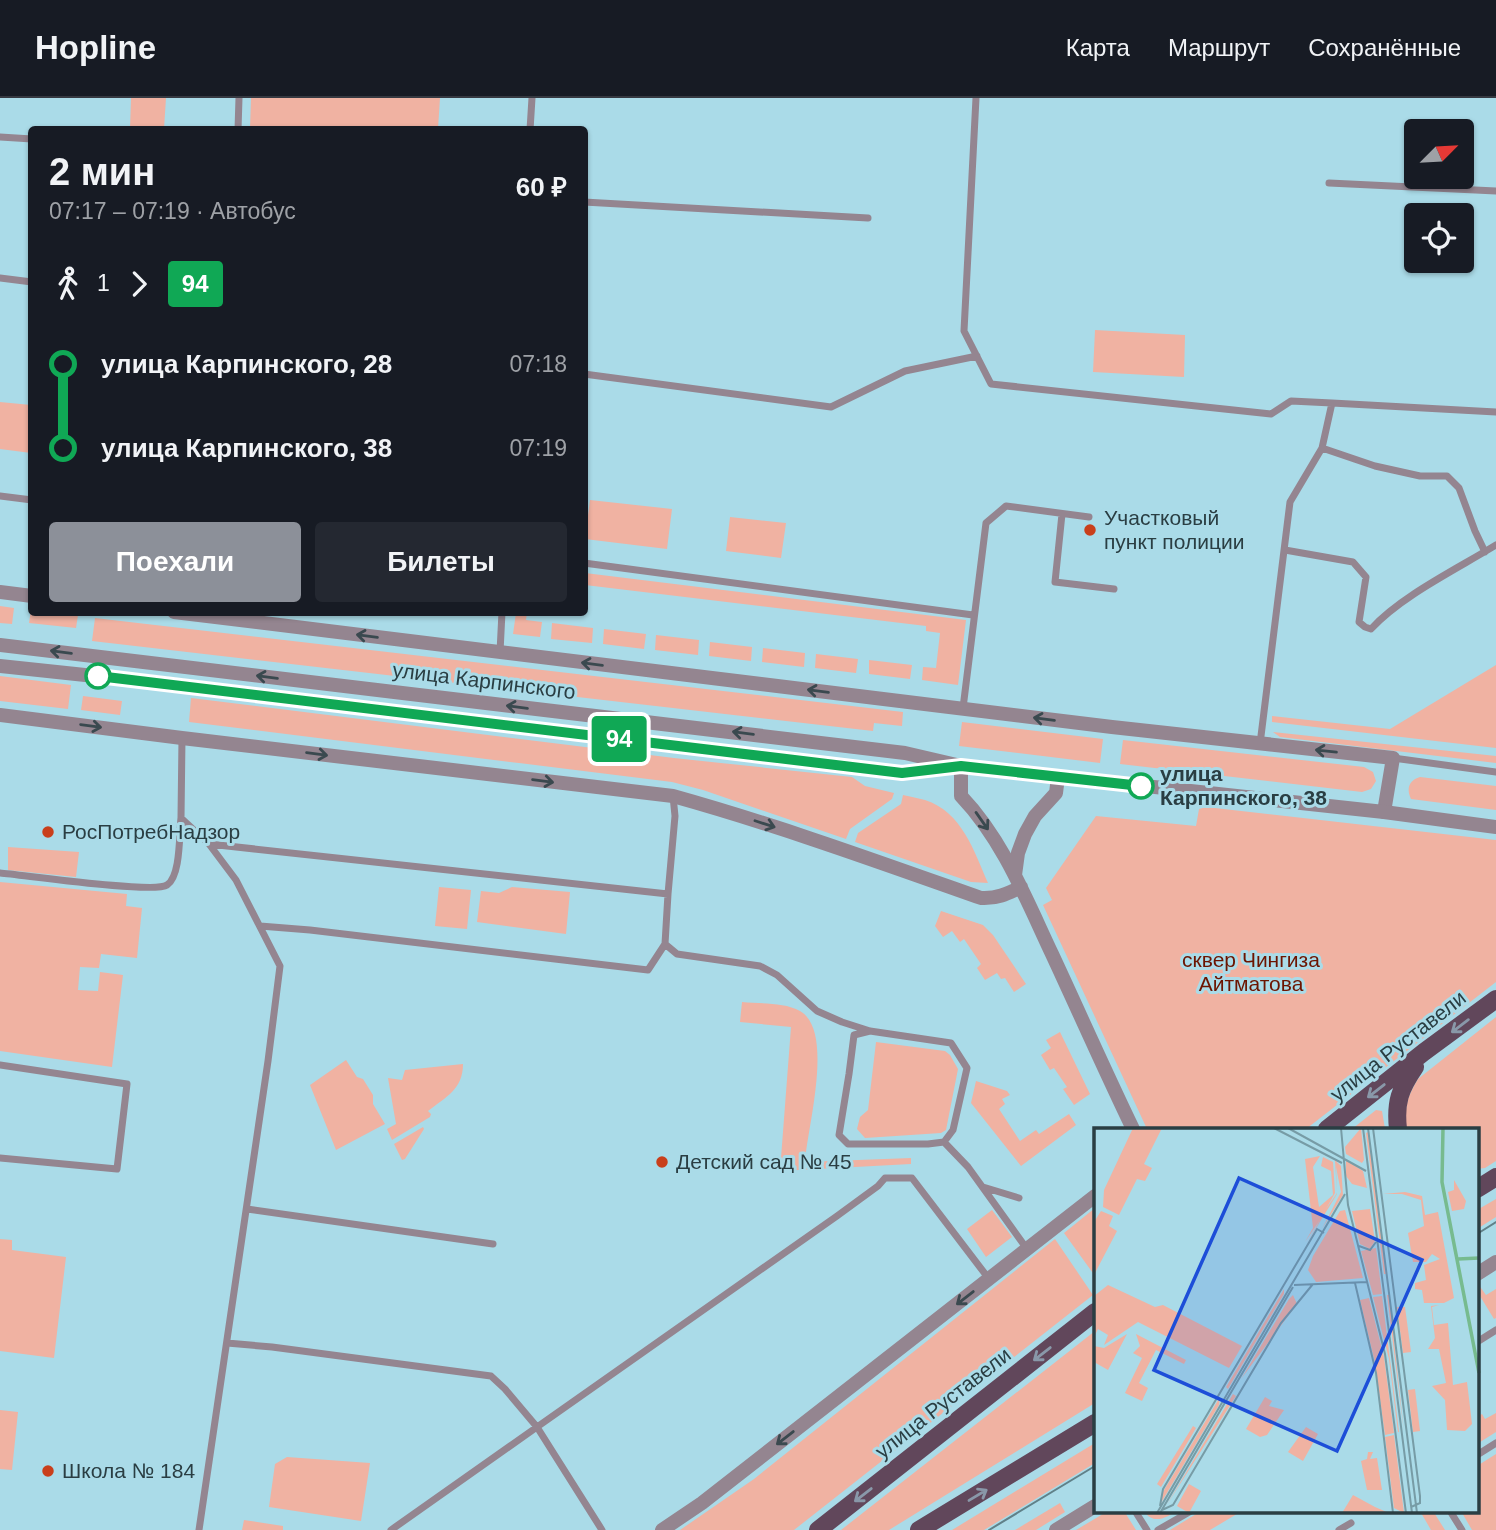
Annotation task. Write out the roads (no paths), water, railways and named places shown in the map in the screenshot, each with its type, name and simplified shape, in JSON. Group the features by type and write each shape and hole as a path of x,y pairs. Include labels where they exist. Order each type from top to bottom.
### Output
{"main road":[{"name":"улица Руставели","path":"1328,1128 1496,999"},
{"path":"1398,1128 1396,1110 1402,1086 1424,1052"},
{"path":"1478,1178 1496,1176"},
{"path":"1478,1188 1496,1176"},
{"name":"улица Руставели","path":"818,1530 1094,1313"},
{"path":"919,1530 1094,1424"}],"street":[{"path":"0,592 28,596"},
{"path":"223,616 962,709 1394,758 1384,812"},
{"name":"улица Карпинского","path":"0,645 905,753 961,766 1384,812 1496,828"},
{"name":"улица Карпинского","path":"0,666 902,773 961,766"},
{"path":"0,715 673,796 801,835 981,898 992,899 1001,897 1018,881 1018,853 1025,834 1035,816 1056,793 1058,777"},
{"path":"961,766 961,796 986,826 1018,881 1133,1128"},
{"path":"662,1530 702,1503 1094,1197"},
{"path":"1478,1273 1496,1262"},
{"path":"1056,1530 1094,1507"}],"lane":[{"path":"238,126 239,98"},
{"path":"530,126 532,98"},
{"path":"976,98 964,331 991,384 1271,414 1291,401 1496,412"},
{"path":"0,137 28,139"},
{"path":"1329,183 1496,191"},
{"path":"588,202 868,218"},
{"path":"0,278 28,282"},
{"path":"588,375 831,407 905,370 977,356"},
{"path":"1260,744 1290,502 1322,448 1332,403"},
{"path":"1322,448 1375,466 1420,476 1447,476 1459,488 1485,552"},
{"path":"0,496 28,500"},
{"path":"962,709 986,523 1006,506 1089,517"},
{"path":"1062,514 1055,582 1114,589"},
{"path":"1286,550 1353,562 1366,577 1359,622 1371,629 1380,619 1419,592 1496,545"},
{"path":"588,564 973,615"},
{"path":"499,652 502,616"},
{"path":"0,873 136,888 159,888 168,885 176,874 181,818 182,738"},
{"path":"1394,758 1496,772"},
{"path":"260,926 648,970 665,944 675,816 673,796"},
{"path":"181,818 209,844 236,880 280,965 199,1530"},
{"path":"209,844 668,894"},
{"path":"665,944 677,954 760,966 777,975 817,1011 842,1022 870,1031 951,1043 967,1068 953,1130 944,1142"},
{"path":"870,1031 854,1035 838,1135 848,1144 944,1142 968,1167 1027,1250"},
{"path":"0,1065 127,1084 117,1169 0,1158"},
{"path":"391,1530 837,1216 885,1178 912,1178 989,1279"},
{"path":"982,1187 1019,1198"},
{"path":"247,1209 493,1244"},
{"path":"1478,1341 1496,1330"},
{"path":"227,1343 491,1376 537,1427 602,1530"},
{"path":"1478,1454 1496,1443"},
{"path":"1136,1512 1147,1530"},
{"path":"1158,1530 1189,1512"},
{"path":"1451,1512 1462,1530"},
{"path":"1339,1530 1351,1523"}],"tram line":[{"path":"1478,1233 1496,1222"},
{"path":"989,1530 1094,1467"}],"place":[{"name":"Участковый пункт полиции","path":"1090,530"},
{"name":"улица Карпинского, 38","path":"1141,786"},
{"name":"РосПотребНадзор","path":"48,832"},
{"name":"Детский сад № 45","path":"662,1162"},
{"name":"Школа № 184","path":"48,1471"}],"park label":[{"name":"сквер Чингиза Айтматова","path":"1251,972"}]}
